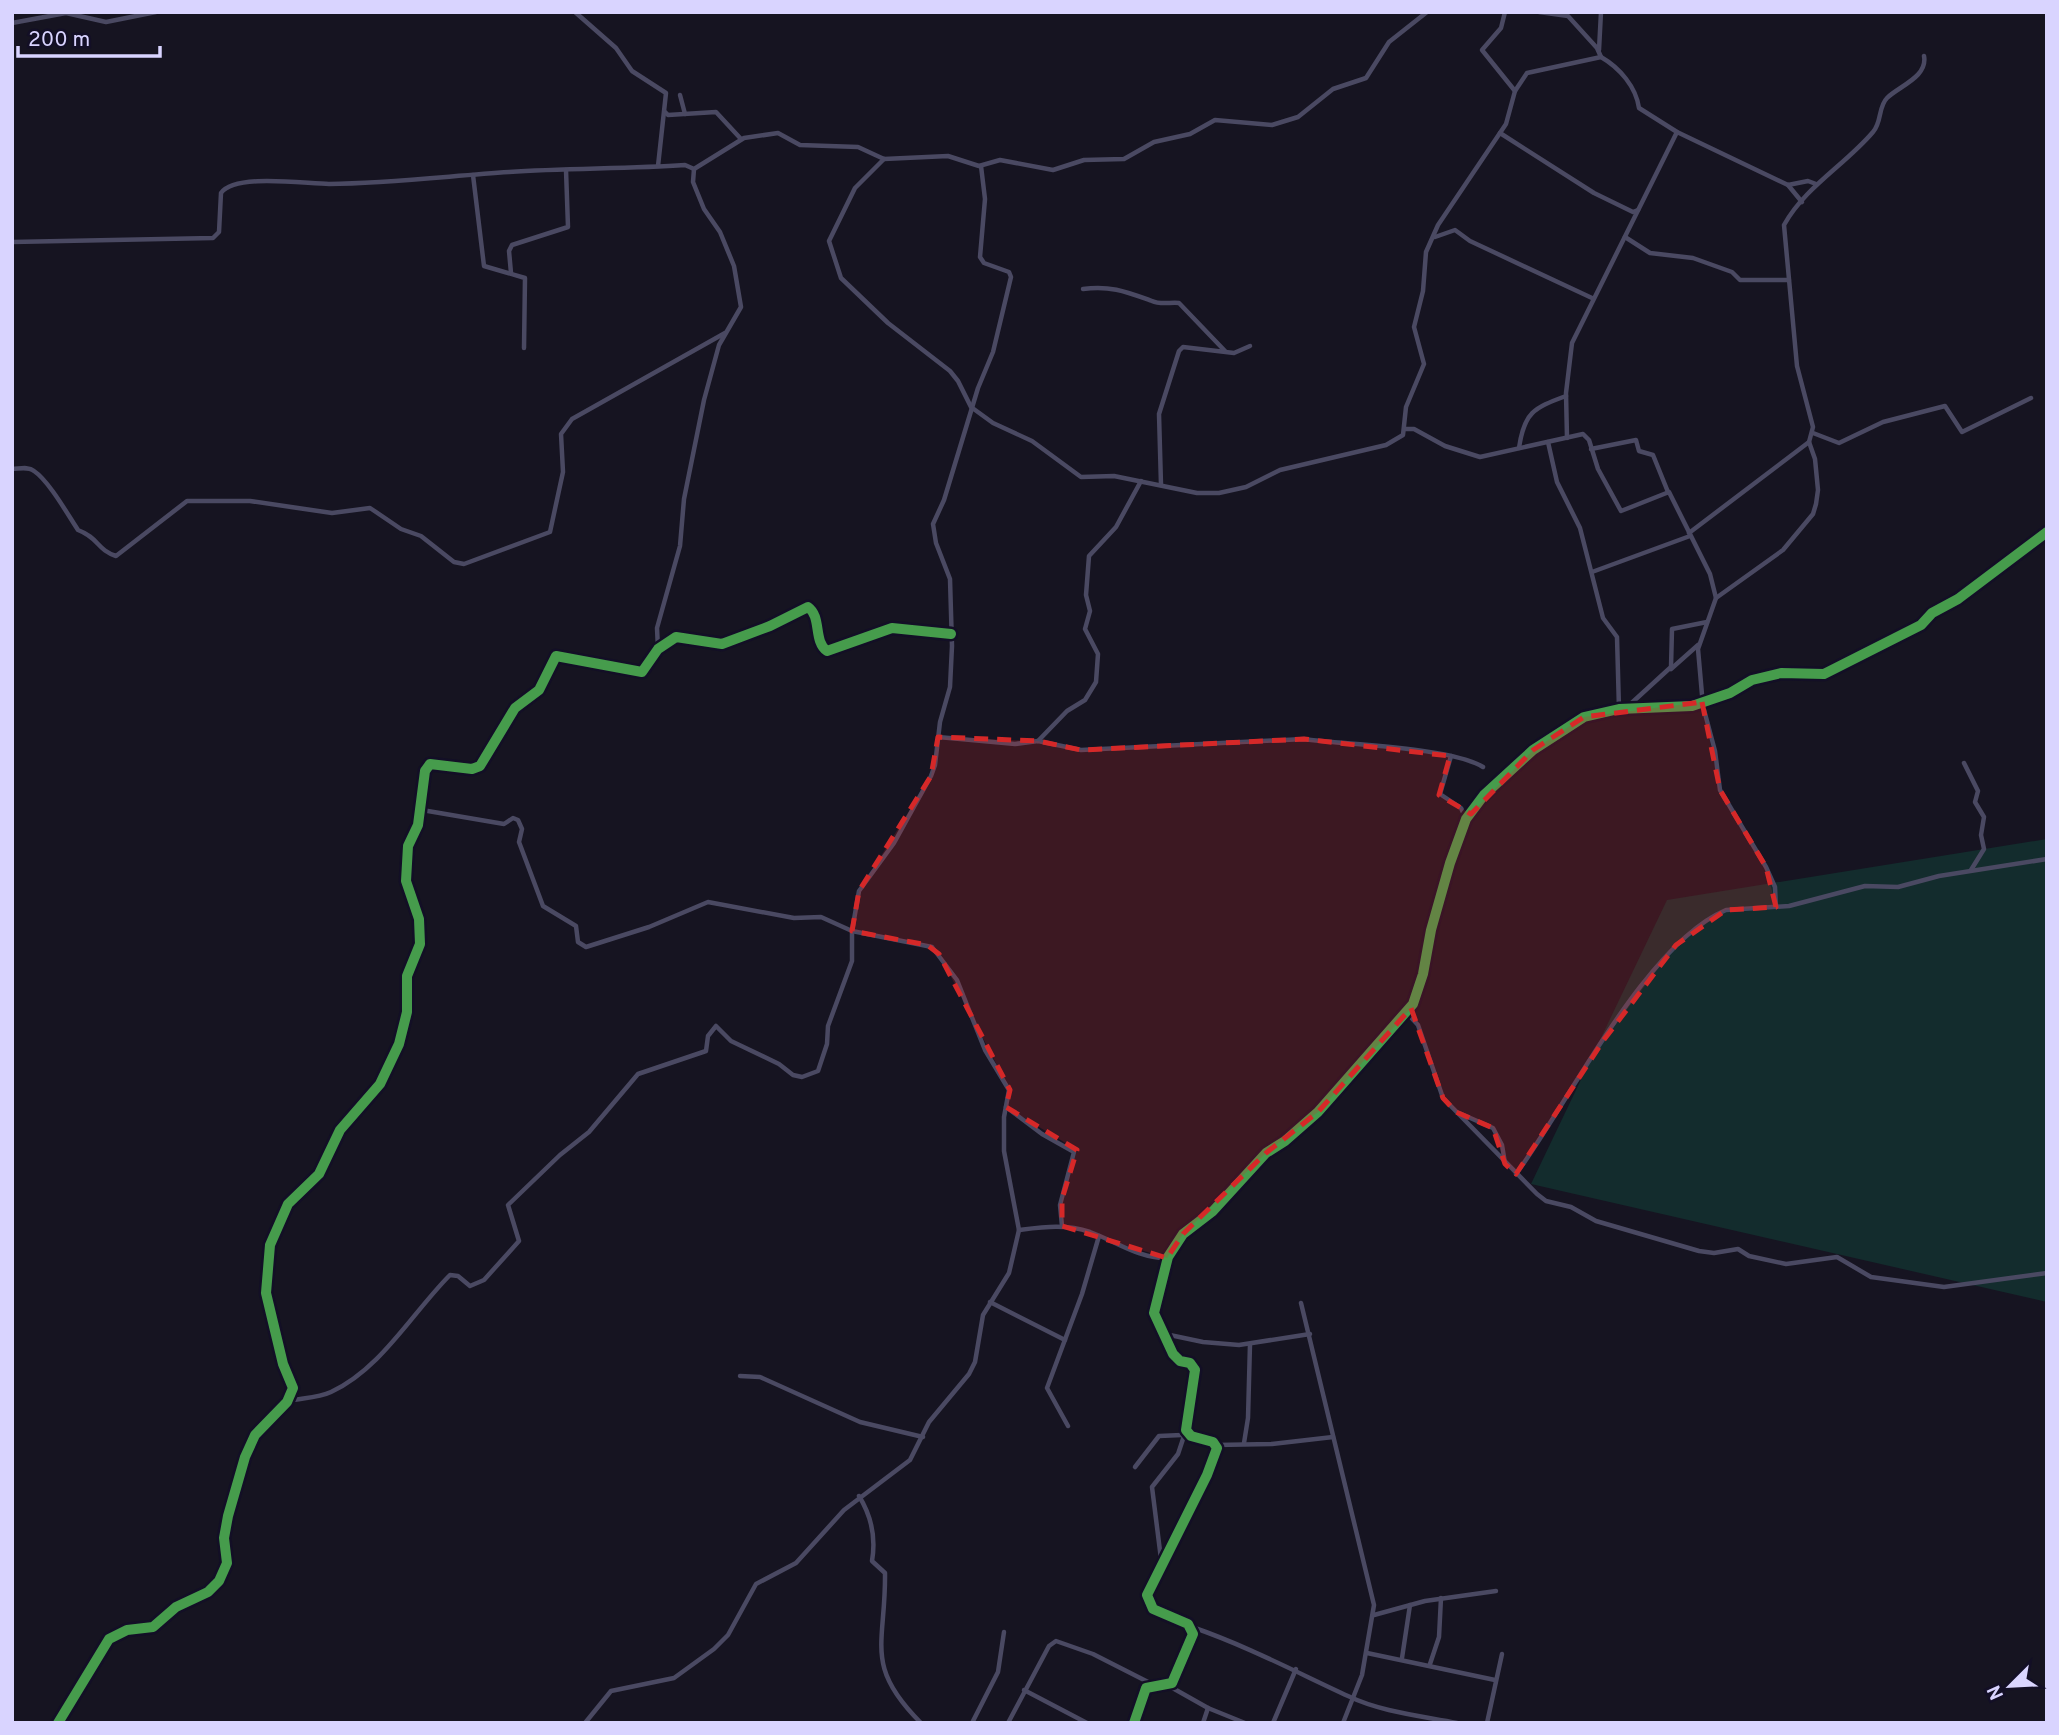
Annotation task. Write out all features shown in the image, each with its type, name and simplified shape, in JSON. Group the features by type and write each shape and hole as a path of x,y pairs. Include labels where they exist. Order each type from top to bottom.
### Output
{"street":[{"path":"12,23 66,13 106,22 156,12"},
{"path":"575,12 616,48 632,71 664,89 667,95 658,166"},
{"path":"12,242 213,238 219,232 221,193 231,185 272,181 314,184 391,182 658,166 684,166 694,169 741,139 778,133 800,145 858,147 884,159 948,156 981,166 1000,160 1057,170 1084,160 1124,159 1154,142 1190,134 1214,120 1280,124 1297,117 1333,89 1366,78 1390,42 1427,12"},
{"path":"1505,12 1501,28 1482,50 1515,91"},
{"path":"1539,12 1565,14 1600,54 1625,76 1641,110 1677,132 1788,185 1802,202"},
{"path":"1600,54 1601,12"},
{"path":"884,159 855,188 829,241 837,270 888,323 956,377 966,401 973,409 993,423 1032,441 1081,477 1114,476 1205,495 1235,490 1280,470 1386,445 1401,438 1405,429 1406,407 1424,364 1413,327 1423,291 1425,257 1434,237 1459,192 1500,133 1515,91 1530,71 1600,54"},
{"path":"1592,572 1689,535 1809,442 1813,433 1803,380 1797,368 1784,225 1816,184 1876,129 1883,102 1910,82 1923,67 1924,56"},
{"path":"680,95 685,114"},
{"path":"664,111 668,114 716,112 741,139"},
{"path":"1567,438 1569,351 1592,298 1677,132"},
{"path":"1500,133 1586,188 1635,214"},
{"path":"287,1402 324,1394 346,1383 390,1343 450,1275 458,1276 470,1286 484,1280 519,1241 508,1205 554,1160 589,1132 638,1074 706,1051 708,1036 716,1026 731,1041 779,1064 793,1075 802,1077 817,1072 827,1045 828,1026 852,961 852,931 859,891 894,843 931,776 950,687 950,579 936,543 933,524 944,500 955,457 1002,323 1010,277 1007,271 984,263 980,257 985,199 981,166"},
{"path":"657,649 657,628 680,546 684,499 701,414 725,333 741,310 738,282 726,244 704,209 693,182 694,169"},
{"path":"511,273 509,251 512,245 548,236 569,226 566,170"},
{"path":"473,175 484,267 525,278 524,348"},
{"path":"1788,185 1808,181 1816,184"},
{"path":"1434,237 1455,230 1470,241 1592,298"},
{"path":"1625,237 1650,253 1682,255 1732,272 1740,280 1789,280"},
{"path":"1083,289 1108,287 1130,291 1153,302 1179,303 1225,351"},
{"path":"12,470 34,470 67,509 78,530 91,535 103,551 116,556 178,505 200,500 250,501 332,513 370,508 401,529 421,536 454,562 464,564 551,531 563,472 561,434 572,419 725,333"},
{"path":"1161,485 1159,414 1175,358 1183,347 1237,352 1250,346"},
{"path":"1519,448 1525,420 1545,405 1566,396"},
{"path":"1813,433 1839,443 1884,422 1945,406 1962,432 2031,398"},
{"path":"1405,429 1415,429 1445,446 1480,457 1583,434 1610,494 1621,511 1668,492"},
{"path":"1591,449 1636,440 1640,452 1653,456 1668,492 1710,574 1716,598"},
{"path":"1548,442 1557,482 1580,528 1604,618 1617,637 1621,709"},
{"path":"1776,907 1776,895 1766,867 1720,790 1715,751 1702,702 1699,644 1716,598 1783,550 1813,514 1818,490 1814,453 1809,442"},
{"path":"1038,741 1067,711 1085,700 1096,682 1098,654 1085,629 1090,611 1086,595 1089,556 1116,527 1141,481"},
{"path":"1162,1568 1152,1487 1178,1454 1195,1370 1190,1363 1177,1359 1154,1311 1167,1258 1183,1234 1213,1211 1263,1156 1318,1112 1406,1012 1419,990 1431,930 1466,819 1492,787 1543,743 1584,717 1621,709 1685,707 1730,693 1752,680 1772,675 1828,673 1921,625 1932,613 1958,599 2047,532"},
{"path":"58,1723 109,1639 127,1630 153,1627 176,1607 208,1592 219,1581 227,1563 225,1535 228,1516 245,1457 255,1434 287,1402 293,1383 283,1364 266,1293 270,1245 288,1204 319,1174 340,1130 380,1084 399,1044 407,1012 407,976 420,944 419,919 410,899 406,876 408,846 422,810 425,771 430,764 472,769 480,766 515,708 540,690 556,656 642,672 657,649 680,636 712,644 727,643 807,607 814,612 822,646 827,651 892,628 951,634"},
{"path":"1670,669 1672,629 1707,622"},
{"path":"1621,709 1699,644"},
{"path":"938,737 1015,744 1038,741 1081,750 1304,739 1451,756 1483,767"},
{"path":"1451,756 1440,794 1461,808 1466,819"},
{"path":"1964,763 1971,782 1978,791 1975,803 1984,817 1981,835 1984,849 1971,871"},
{"path":"422,810 504,824 513,818 518,820 522,829 519,842 543,906 576,926 578,942 586,947 649,927 708,902 794,918 821,918 852,931 926,945 939,954 957,980 985,1049 1009,1089 1004,1151 1019,1230 1009,1273 983,1315 973,1368 936,1412 906,1463 859,1496 796,1563 753,1587 728,1635 674,1678 611,1691 585,1723"},
{"path":"1516,1174 1603,1041 1676,945 1726,910 1799,904 1865,886 1898,887 1971,871 2047,859"},
{"path":"1406,1012 1419,1028 1441,1095 1505,1164 1546,1201 1572,1207 1596,1221 1708,1253 1738,1250 1749,1256 1786,1264 1837,1257 1871,1277 1944,1287 2047,1273"},
{"path":"1006,1107 1042,1134 1074,1152 1060,1205 1062,1226"},
{"path":"1456,1112 1493,1128 1504,1151 1505,1164"},
{"path":"1019,1230 1062,1226 1099,1236 1142,1254 1167,1258"},
{"path":"1068,1426 1046,1390 1099,1236"},
{"path":"990,1302 1065,1340"},
{"path":"1301,1303 1373,1597 1374,1615 1367,1653 1343,1723"},
{"path":"1165,1334 1203,1342 1250,1344 1310,1335"},
{"path":"1244,1443 1248,1418 1250,1344"},
{"path":"740,1377 760,1377 860,1422 923,1437"},
{"path":"1135,1467 1141,1457 1152,1449 1159,1436 1184,1433 1209,1440 1216,1445 1272,1444 1333,1437"},
{"path":"1216,1445 1207,1475 1147,1595 1147,1602 1153,1609 1296,1669 1353,1698 1417,1716 1457,1723"},
{"path":"859,1496 873,1533 872,1560 885,1573 880,1637 883,1669 896,1695 921,1723"},
{"path":"1374,1615 1441,1598 1496,1591"},
{"path":"1430,1664 1439,1637 1441,1598"},
{"path":"1402,1658 1410,1605"},
{"path":"1169,1686 1191,1640 1191,1626"},
{"path":"972,1723 998,1672 1004,1632"},
{"path":"1008,1723 1049,1646 1058,1640 1153,1685 1169,1686 1208,1708 1245,1723"},
{"path":"1367,1653 1402,1658 1494,1679"},
{"path":"1487,1723 1494,1679 1502,1654"},
{"path":"1273,1723 1296,1669"},
{"path":"1134,1723 1144,1690 1153,1685"},
{"path":"1024,1690 1087,1723"},
{"path":"1203,1723 1208,1708"},
{"path":"1416,1723 1417,1716"}],"highlighted area":[{"path":"1702,702 1720,790 1766,867 1776,907 1726,910 1676,945 1603,1041 1516,1174 1505,1164 1493,1128 1456,1112 1443,1098 1411,1008 1318,1112 1266,1153 1183,1234 1167,1258 1062,1226 1062,1199 1077,1150 1006,1107 1010,1090 939,954 927,945 852,931 859,891 931,776 938,737 1038,741 1081,750 1304,739 1450,756 1439,795 1471,814 1533,750 1584,717"}],"green space":[{"path":"2047,839 2047,1302 1531,1184 1667,900"}],"cycle path":[{"path":"1134,1723 1146,1688 1172,1683 1193,1634 1188,1624 1153,1609 1147,1595 1207,1475 1217,1448 1213,1442 1191,1436 1186,1430 1195,1370 1190,1363 1180,1361 1173,1354 1154,1313 1168,1257 1183,1234 1213,1211 1266,1153 1285,1141 1318,1112 1413,1004 1450,863 1466,819 1484,795 1533,750 1584,717 1619,709 1692,706 1730,693 1752,680 1781,673 1824,674 1921,625 1932,613 1958,599 2047,532"},
{"path":"58,1723 109,1639 127,1630 153,1627 176,1607 208,1592 219,1581 227,1563 224,1538 245,1457 255,1435 287,1402 293,1388 283,1364 266,1293 270,1245 288,1204 319,1174 340,1130 380,1084 399,1044 407,1012 407,976 420,944 419,919 406,881 408,846 418,825 425,771 430,764 472,769 480,766 515,708 539,690 556,656 642,672 658,649 676,637 722,644 770,626 808,607 815,617 820,641 827,651 892,628 951,634"}]}
